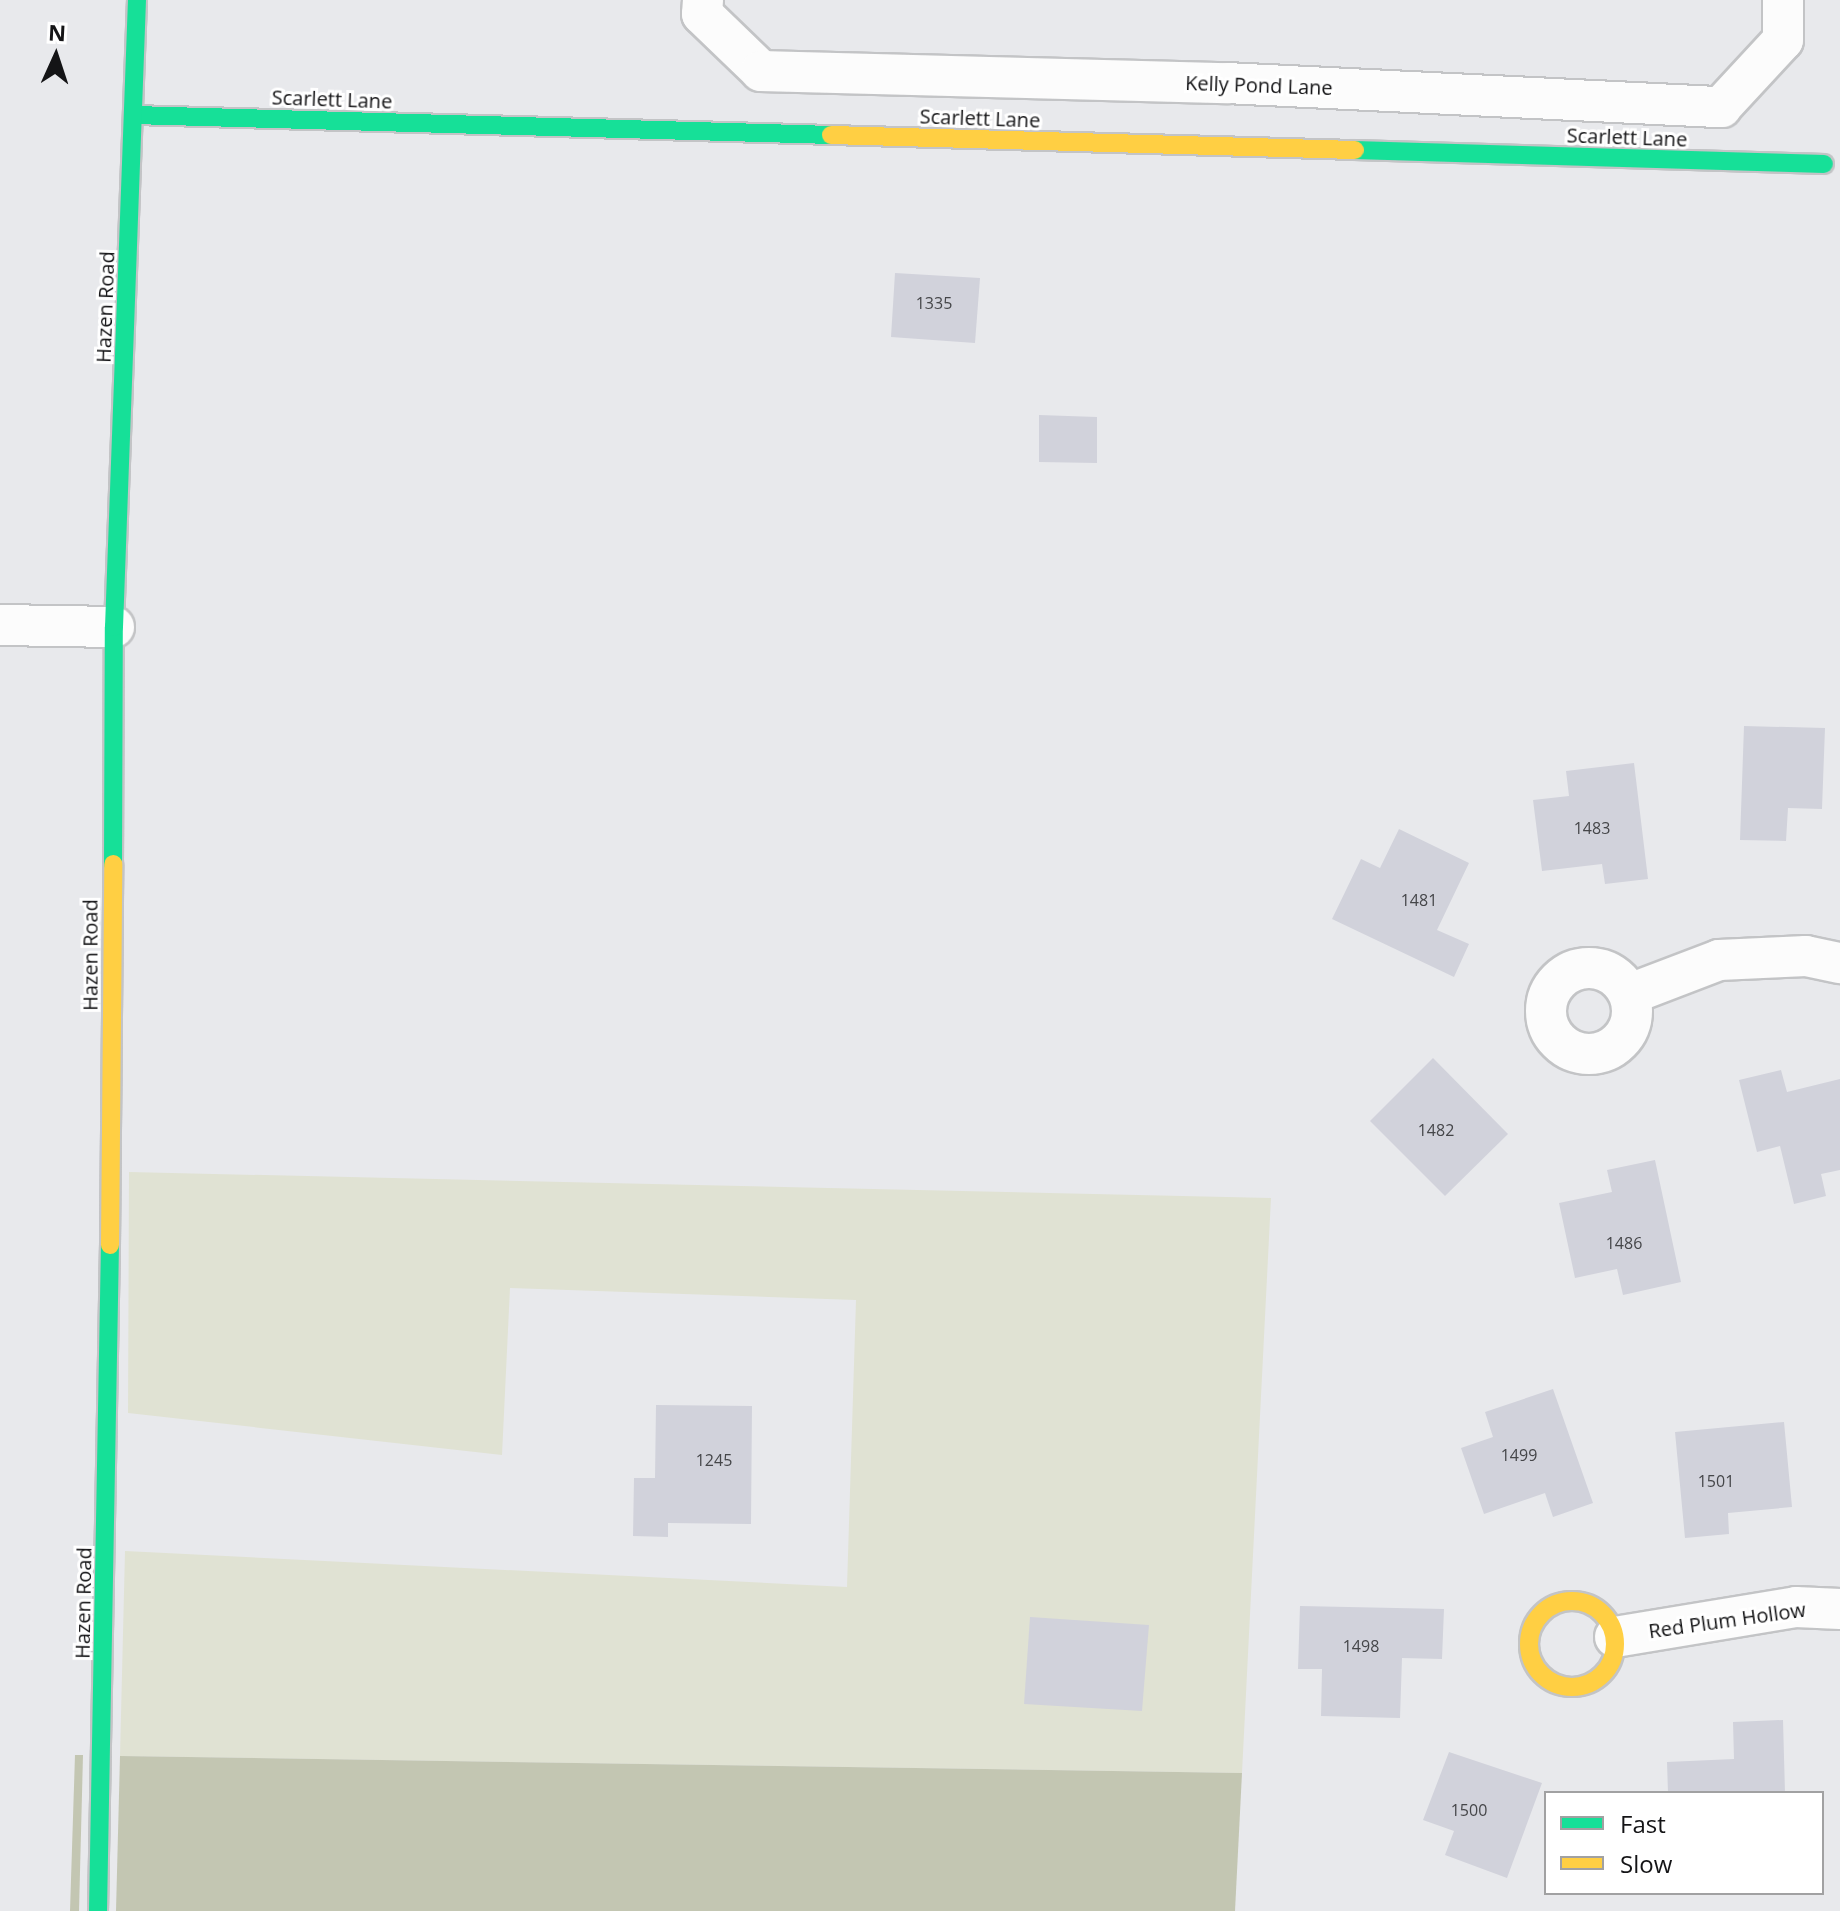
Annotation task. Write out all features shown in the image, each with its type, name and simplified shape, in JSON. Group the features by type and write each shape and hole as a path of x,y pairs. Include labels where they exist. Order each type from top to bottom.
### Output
{"street":[{"name":"Hazen Road","path":"98,1911 109,1432 114,627 137,0"},
{"name":"Kelly Pond Lane","path":"703,0 702,14 761,71 1226,83 1721,107 1783,40 1783,0"},
{"name":"Scarlett Lane","path":"134,115 1824,164"},
{"path":"0,625 114,627"},
{"path":"1630,994 1719,960 1806,956 1840,963"},
{"path":"1571,1600 1605,1615 1615,1637 1613,1660 1602,1676 1565,1687 1539,1673 1528,1644 1540,1614 1571,1600"},
{"name":"Red Plum Hollow","path":"1615,1637 1796,1607 1840,1609"}],"shaded area":[{"path":"129,1172 1271,1198 1242,1773 120,1756 125,1551 847,1587 856,1300 510,1288 502,1455 128,1413"}],"green space":[{"path":"75,1755 83,1755 79,1911 70,1911"},
{"path":"120,1756 1242,1773 1235,1911 116,1911"}],"building":[{"path":"895,273 980,278 975,343 891,337"},
{"path":"1039,415 1097,417 1097,463 1039,462"},
{"path":"1744,726 1825,728 1822,809 1788,808 1786,841 1740,840"},
{"path":"1634,763 1648,879 1605,884 1602,864 1542,871 1533,800 1569,796 1566,771"},
{"path":"1399,829 1469,863 1437,930 1469,944 1454,977 1332,919 1361,859 1380,868"},
{"path":"1433,1058 1508,1134 1445,1196 1370,1121"},
{"path":"1781,1070 1787,1092 1840,1079 1840,1170 1821,1174 1826,1196 1794,1204 1780,1146 1757,1152 1739,1080"},
{"path":"1655,1160 1681,1282 1623,1295 1617,1269 1575,1278 1559,1203 1612,1192 1607,1170"},
{"path":"1553,1389 1593,1503 1553,1517 1545,1493 1484,1514 1461,1448 1493,1437 1485,1412"},
{"path":"656,1405 752,1406 751,1524 668,1523 668,1537 633,1536 634,1478 655,1478"},
{"path":"1784,1422 1792,1507 1728,1513 1729,1534 1685,1538 1675,1432"},
{"path":"1300,1606 1444,1609 1442,1659 1402,1658 1400,1718 1321,1716 1322,1669 1298,1669"},
{"path":"1030,1617 1149,1625 1142,1711 1024,1704"},
{"path":"1783,1720 1785,1791 1668,1791 1667,1762 1734,1759 1733,1722"},
{"path":"1449,1752 1542,1783 1507,1878 1445,1855 1454,1831 1423,1820"}],"traffic: fast":[{"path":"113,864 114,627 137,0"},
{"path":"134,115 831,135"},
{"path":"1355,150 1824,164"},
{"path":"98,1911 110,1245"}],"traffic: slow":[{"path":"831,135 1355,150"},
{"path":"110,1245 113,864"},
{"path":"1572,1601 1589,1604 1603,1613 1612,1627 1615,1644 1612,1661 1603,1675 1589,1684 1572,1687 1555,1684 1541,1675 1532,1661 1529,1644 1532,1627 1541,1613 1555,1604 1572,1601"}]}
